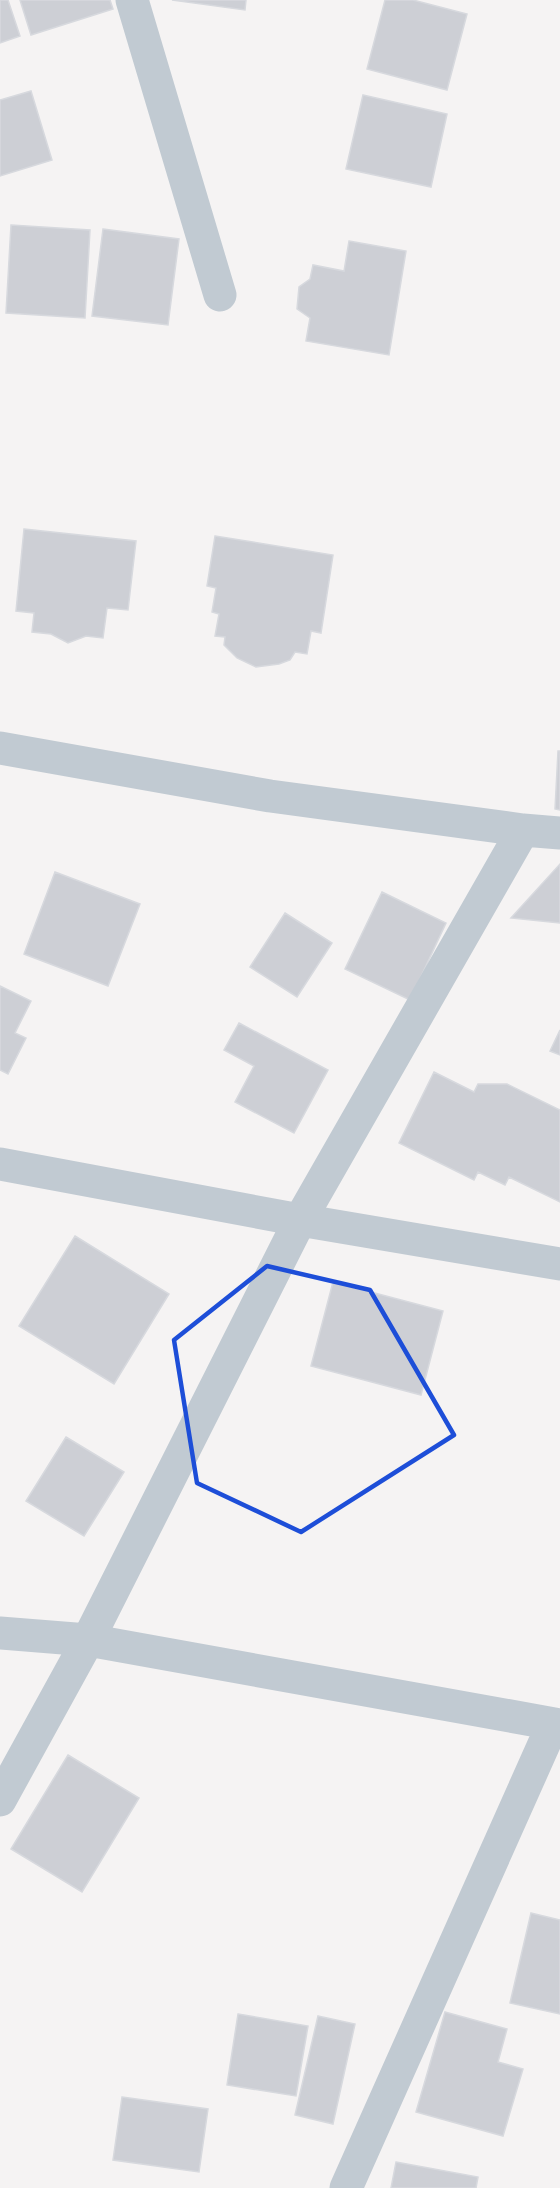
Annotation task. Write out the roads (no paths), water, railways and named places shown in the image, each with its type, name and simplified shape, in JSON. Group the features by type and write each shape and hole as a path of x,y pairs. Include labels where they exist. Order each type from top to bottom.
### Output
{"street":[{"path":"132,0 220,295"},
{"path":"0,748 270,796 522,830 560,833"},
{"path":"0,1800 88,1640 300,1220 522,830"},
{"path":"0,1164 300,1220 560,1264"},
{"path":"0,1633 88,1640 556,1724 346,2188"}]}
